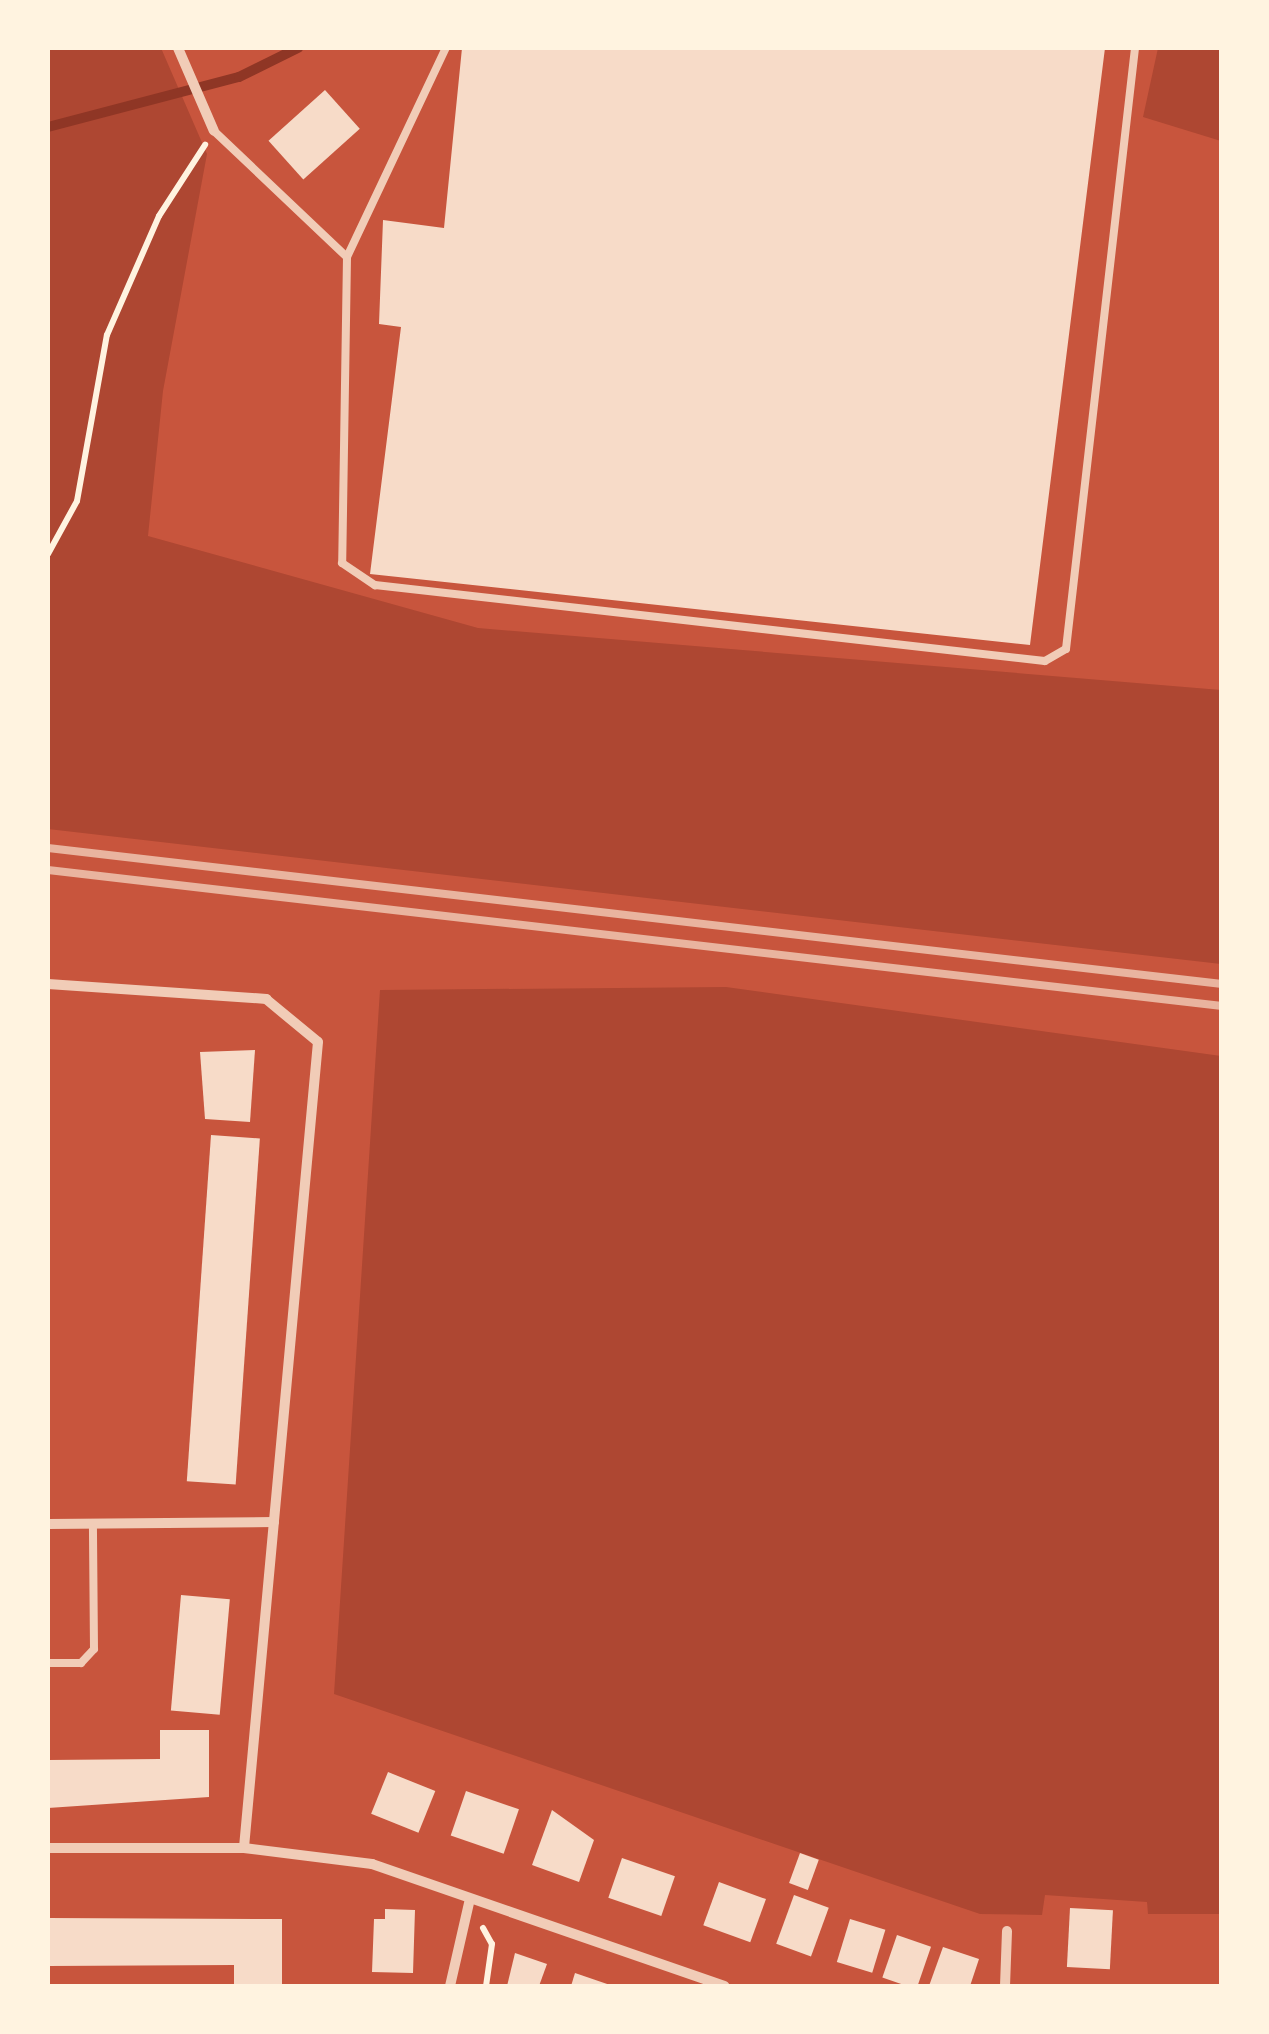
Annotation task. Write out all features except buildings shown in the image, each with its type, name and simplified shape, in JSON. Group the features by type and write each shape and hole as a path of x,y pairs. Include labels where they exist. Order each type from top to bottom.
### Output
{"street":[{"path":"178,48 214,131"},
{"path":"48,984 266,999 318,1042 244,1848"},
{"path":"48,1524 274,1522"},
{"path":"48,1848 325,1852 725,1986"},
{"path":"450,1986 470,1899"},
{"path":"1005,1986 1007,1931"}],"lane":[{"path":"446,48 347,258 342,564 375,585 1046,661 1066,650 1135,48"},
{"path":"214,131 347,258"},
{"path":"48,1663 81,1663 94,1648 93,1524"}],"path":[{"path":"48,554 77,501 106,334 159,216 214,131"},
{"path":"464,1918 492,1944 486,1986"}],"shaded area":[{"path":"48,48 161,48 207,154 163,391 148,536 478,628 1221,690 1221,964 48,829"},
{"path":"1158,48 1221,48 1221,141 1143,117"},
{"path":"726,987 1221,1056 1221,1914 1148,1914 1147,1902 1045,1895 1042,1915 980,1914 334,1694 380,990"}],"waterway":[{"path":"48,127 239,77 298,48"}],"railway":[{"path":"48,848 1222,984"},
{"path":"48,870 1222,1006"}]}
